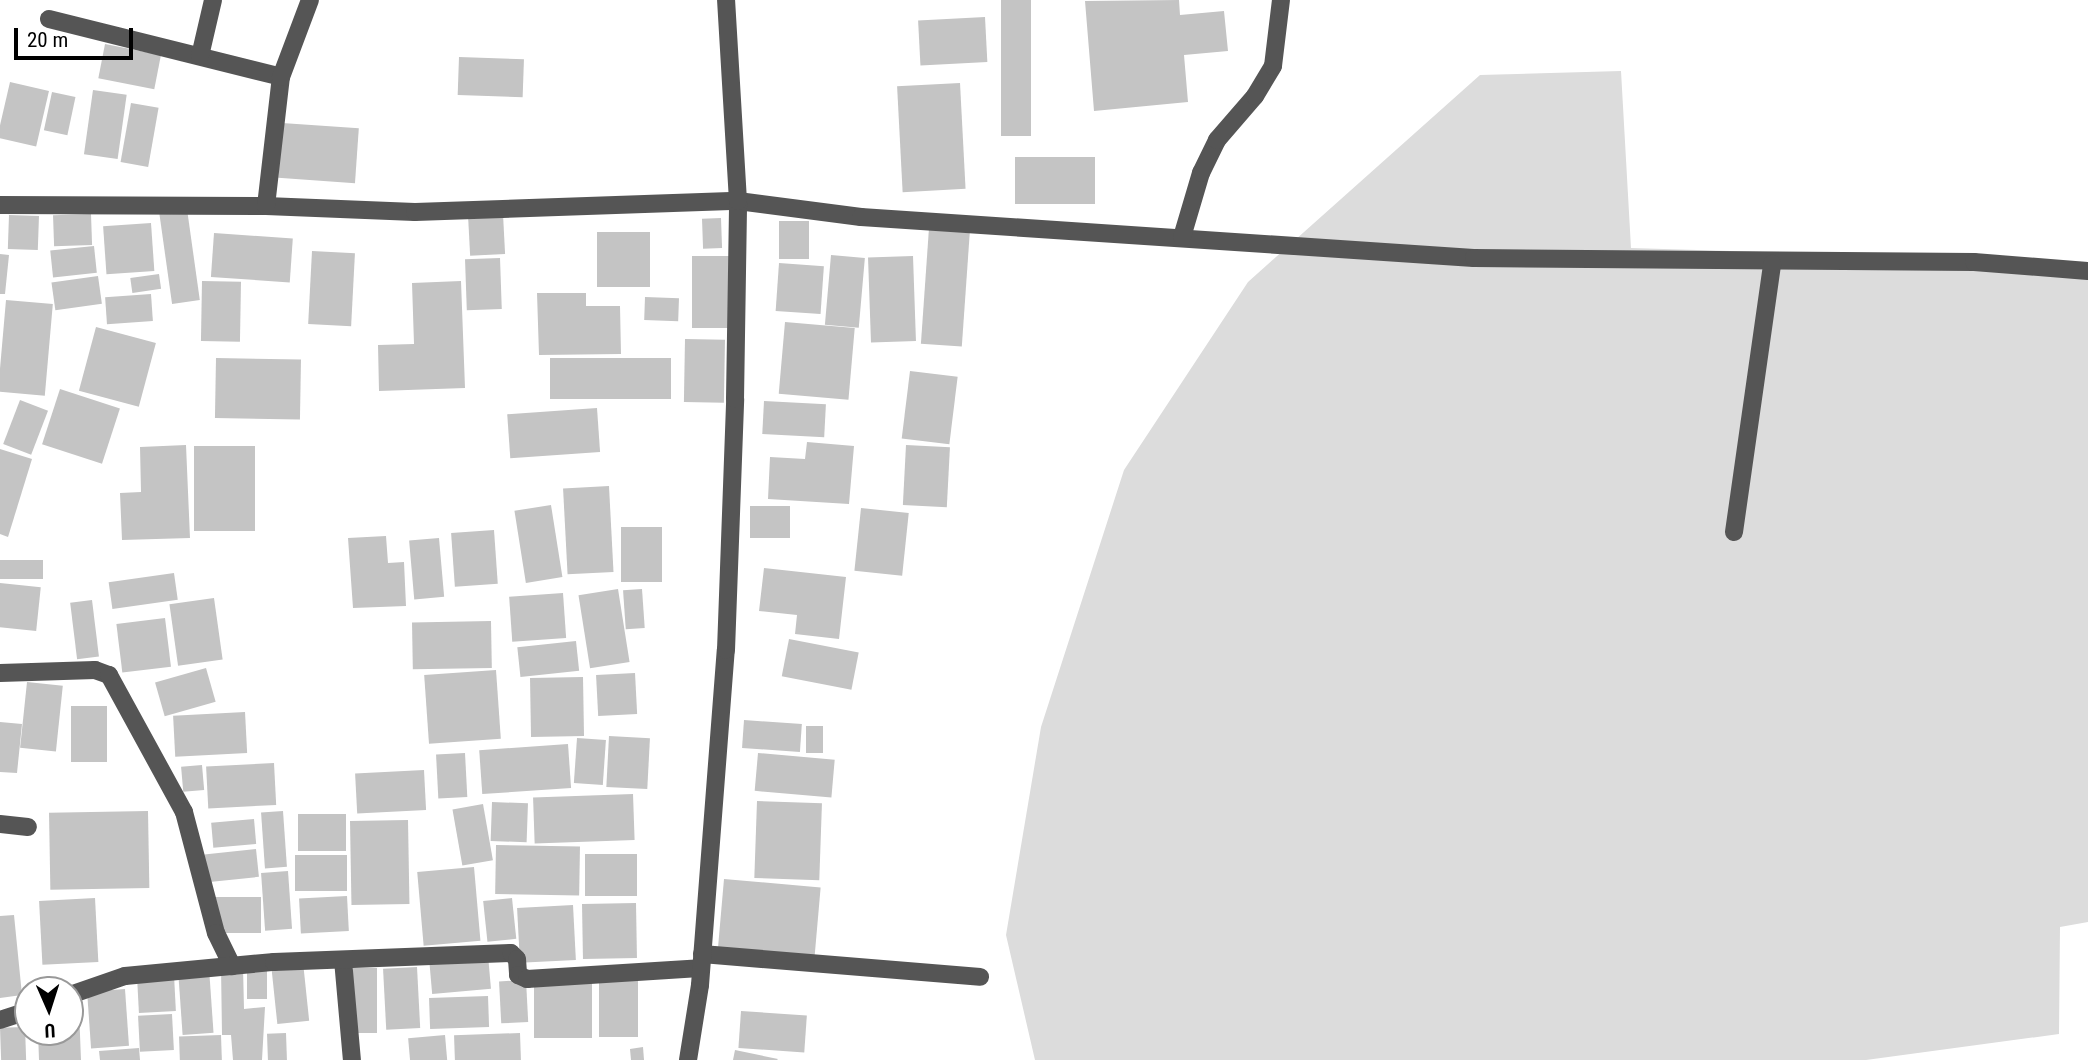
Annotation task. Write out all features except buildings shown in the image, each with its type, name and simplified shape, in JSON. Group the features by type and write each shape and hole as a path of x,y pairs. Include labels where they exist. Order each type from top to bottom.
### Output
{"street":[{"path":"200,56 212,0"},
{"path":"266,206 281,77 310,0"},
{"path":"688,1060 701,961 726,636 738,201 726,0"},
{"path":"1182,237 1200,173 1217,140 1273,66 1281,0"},
{"path":"49,19 281,77"},
{"path":"0,205 266,206 415,212 738,201 861,217 1474,258 1772,264 1974,262 2088,271"},
{"path":"1734,532 1772,264"},
{"path":"0,673 95,670 109,676 184,812 216,933 232,966"},
{"path":"0,824 28,827"},
{"path":"84,990 125,976 232,966 511,953 517,959 518,975 527,979 701,961 980,976"},
{"path":"343,960 352,1060"}],"shaded area":[{"path":"1621,71 1631,248 2088,262 2088,922 2060,927 2059,1034 1866,1060 1035,1060 1006,935 1041,727 1124,470 1248,282 1480,75"}]}
